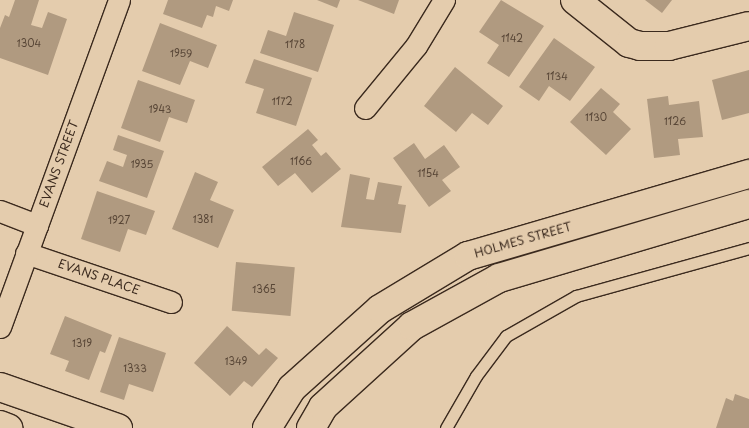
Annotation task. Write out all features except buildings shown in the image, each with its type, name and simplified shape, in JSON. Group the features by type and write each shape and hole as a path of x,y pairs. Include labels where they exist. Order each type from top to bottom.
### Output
{"main road":[{"path":"575,0 629,43 640,46 669,46 749,26"},
{"name":"HOLMES STREET","path":"267,428 292,388 380,309 468,256 749,174"},
{"path":"311,428 323,407 412,326 499,278 749,204"},
{"path":"0,387 118,428"},
{"path":"0,425 8,428"}],"street":[{"name":"EVANS STREET","path":"0,327 119,0"},
{"path":"365,108 416,46 444,0"},
{"path":"0,211 37,225"},
{"name":"EVANS PLACE","path":"26,253 172,302"}],"lane":[{"path":"446,428 476,376 506,336 576,296 749,248"}]}
